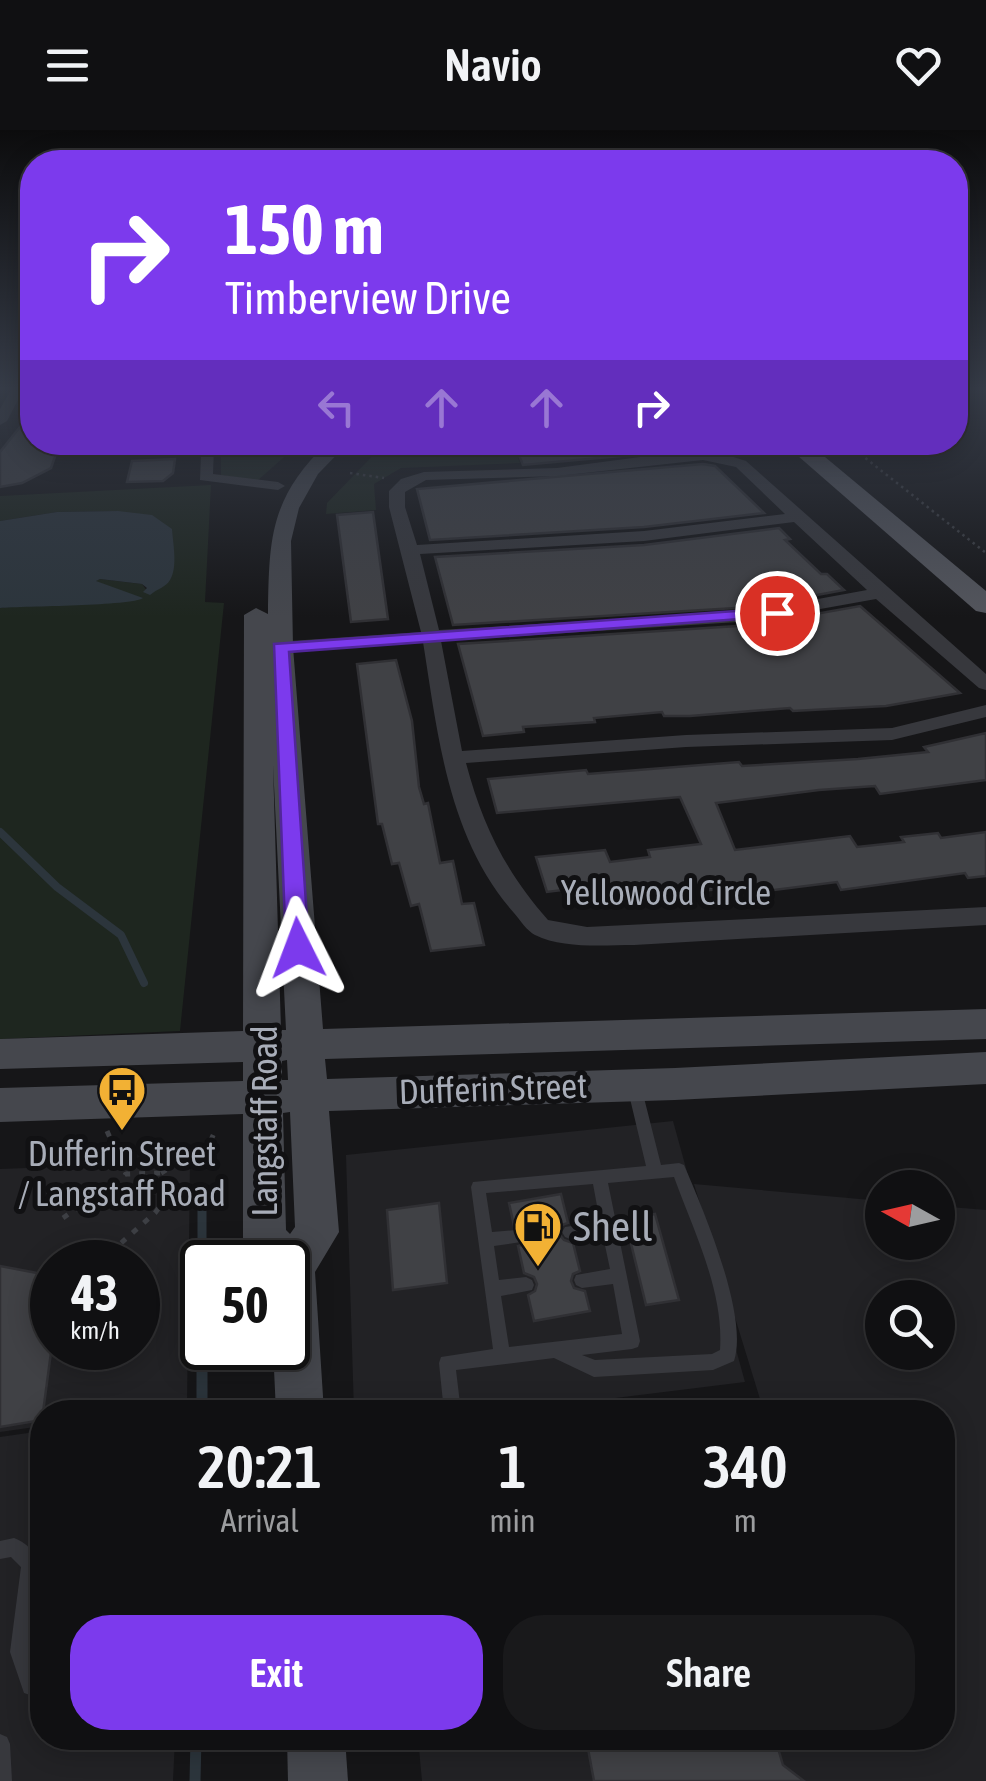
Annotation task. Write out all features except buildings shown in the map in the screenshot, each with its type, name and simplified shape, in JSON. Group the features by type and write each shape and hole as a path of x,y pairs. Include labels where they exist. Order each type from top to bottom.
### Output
{"main road":[{"name":"Langstaff Road","path":"295,463 278,486 259,529 303,1044 316,1232 310,1241"},
{"name":"Langstaff Road","path":"268,1240 261,1096 268,648 280,541 288,508 319,463"},
{"path":"818,463 986,605"},
{"path":"851,463 986,574"},
{"name":"Dufferin Street","path":"0,1054 986,1024"},
{"name":"Dufferin Street","path":"0,1105 633,1086 986,1068"},
{"name":"Langstaff Road","path":"298,1370 299,1400"},
{"path":"317,1750 318,1781"}],"street":[{"path":"207,463 205,477 278,486"},
{"name":"Yellowood Circle","path":"632,463 558,472 424,476 406,482 397,492 397,507 431,636 450,758 480,842 499,876 541,928 587,936 986,916"},
{"name":"Yellowood Circle","path":"739,463 986,684"},
{"path":"411,550 644,536 796,517"},
{"path":"268,648 753,616 880,593"},
{"path":"450,758 666,742 892,734 986,712"}],"lane":[{"path":"633,1086 654,1172"},
{"path":"502,1356 478,1187 679,1170 726,1306 731,1337 728,1354 713,1362 594,1370 555,1350"},
{"path":"451,1400 447,1363 632,1341 599,1176"},
{"path":"570,1232 609,1228"},
{"path":"485,1240 516,1237"},
{"path":"582,1280 619,1276"},
{"path":"492,1289 526,1285"},
{"path":"0,1550 14,1547 30,1561"},
{"path":"30,1570 20,1652 30,1683"},
{"path":"0,1744 0,1781"}],"path":[{"path":"872,463 986,553"},
{"path":"350,473 384,478"},
{"path":"62,1218 126,1174 161,1172 209,1144 217,1128"},
{"path":"107,1131 126,1174"},
{"path":"125,1240 156,1214 166,1198 161,1172"}],"shaded area":[{"path":"221,463 277,463 257,481 221,475"},
{"path":"366,463 519,463 401,468 374,484 376,510 326,514 327,503"},
{"path":"211,485 205,602 224,603 180,1031 0,1039 0,608 57,603 104,585 95,581 100,579 142,584 150,595 118,511 57,512 0,521 0,496"},
{"path":"57,512 152,515 172,529 174,569 166,584 150,595 143,592 147,588 142,584 100,579 96,581 143,598 0,608 0,521"},
{"path":"673,1121 745,1382 599,1400 354,1400 346,1155"},
{"path":"190,1162 189,1240 180,1240 180,1370 187,1370 187,1400 30,1400 30,1428 0,1432 0,1169"},
{"path":"694,1184 865,1199 865,1260 955,1260 955,1207 986,1210 986,1781 422,1781 419,1750 955,1750 955,1400 760,1400"},
{"path":"30,1433 30,1750 174,1750 173,1781 0,1781 0,1437"}],"waterway":[{"path":"0,832 57,887 121,935 144,983"},
{"path":"202,1197 202,1400"},
{"path":"195,1781 196,1750"}],"place":[{"name":"Dufferin Street / Langstaff Road","path":"122,1132"},
{"name":"Shell","path":"538,1268"}],"route":[{"path":"298,948 280,647 777,613"}]}
